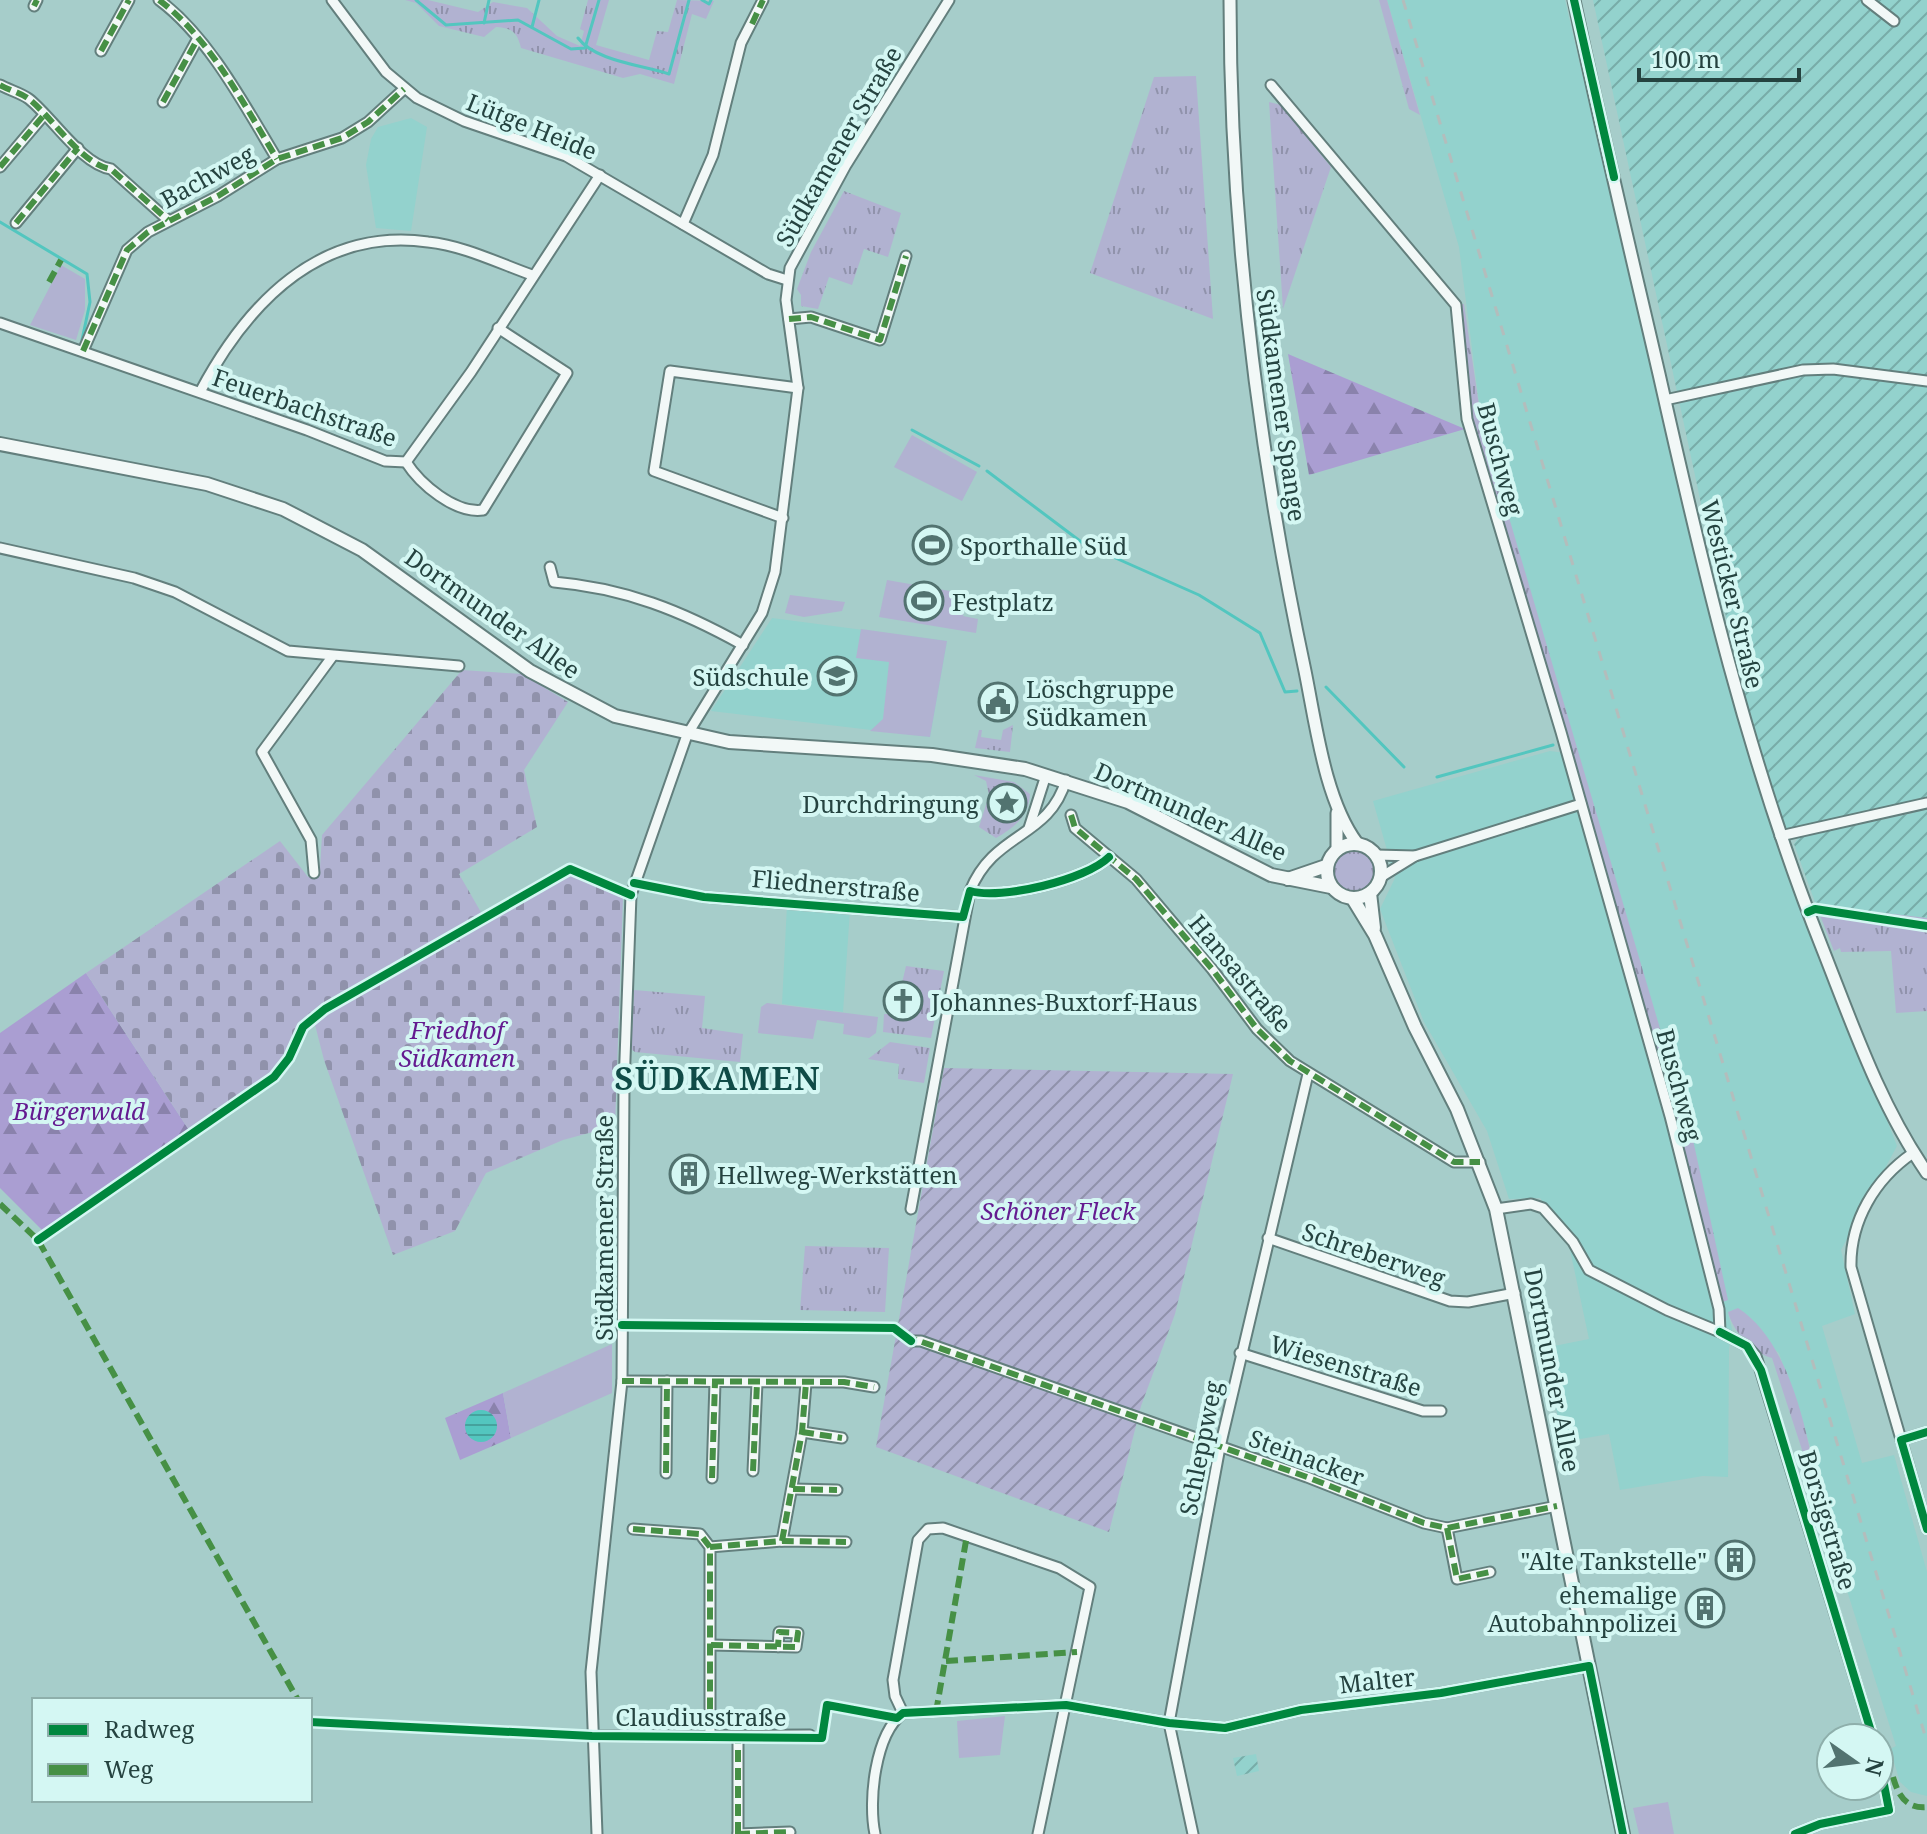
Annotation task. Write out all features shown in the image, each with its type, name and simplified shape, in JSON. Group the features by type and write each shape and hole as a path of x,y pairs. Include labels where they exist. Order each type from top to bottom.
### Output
{"main road":[{"name":"Dortmunder Allee","path":"0,444 207,484 283,509 362,550 509,657 586,703 615,716 687,735 764,746 955,757 1046,775 1128,802 1203,838 1258,870 1331,887"},
{"path":"1357,843 1376,855 1381,877 1370,893 1353,899 1331,887 1326,866 1337,849 1357,843"},
{"name":"Dortmunder Allee","path":"1287,879 1326,866"},
{"name":"Dortmunder Allee","path":"1370,893 1375,935"},
{"name":"Dortmunder Allee","path":"1353,899 1375,935 1480,1162 1496,1209 1623,1834"}],"street":[{"path":"101,51 129,0"},
{"path":"159,0 190,27 227,75 277,159"},
{"name":"Lütge Heide","path":"332,0 404,89 464,121 566,156 768,274 787,280"},
{"path":"683,224 713,155 741,43 763,0"},
{"name":"Südkamener Straße","path":"597,1834 591,1672 622,1381 624,1086 631,895 687,735 762,613 771,587 783,518 798,388 787,280 824,203 949,0"},
{"name":"Südkamener Spange","path":"1230,0 1234,156 1252,364 1286,586 1337,809"},
{"name":"Westicker Straße","path":"1574,0 1730,676 1780,836 1874,1076 1913,1153 1927,1173"},
{"path":"1867,0 1894,21"},
{"path":"163,102 197,40"},
{"path":"0,85 25,96 100,168 111,169 168,220"},
{"name":"Buschweg","path":"1271,85 1456,305 1467,419 1670,1116 1719,1309 1720,1332"},
{"name":"Bachweg","path":"83,351 127,250 168,220 218,196 277,159 342,138 368,122 404,89"},
{"path":"0,167 44,115"},
{"path":"16,223 78,148"},
{"name":"Feuerbachstraße","path":"0,323 200,392 385,461 406,462 424,441 600,175"},
{"path":"200,392 221,353 254,310 284,281 332,255 380,242 427,241 459,248 532,275"},
{"path":"789,319 811,317 880,340 906,256"},
{"path":"406,462 417,478 453,502 473,511 483,510 567,373 498,328"},
{"path":"1665,400 1803,370 1833,369 1927,381"},
{"path":"783,518 654,471 670,371 798,388"},
{"path":"0,548 134,578 175,592 288,651 459,666"},
{"path":"550,567 554,582 615,590 650,600 687,614 743,645"},
{"path":"314,873 311,840 262,752 332,657"},
{"path":"1028,829 1046,775"},
{"path":"911,1209 970,891 993,852 1043,820 1055,806 1066,780"},
{"path":"1780,836 1927,803"},
{"path":"1381,877 1415,856 1581,804"},
{"path":"1337,809 1357,843"},
{"path":"1337,809 1337,849"},
{"name":"Hansastraße","path":"1071,815 1075,828 1136,879 1257,1029 1308,1074 1454,1162 1480,1162"},
{"path":"1376,855 1415,856"},
{"path":"970,891 982,894 1075,879 1109,857"},
{"name":"Fliednerstraße","path":"704,897 963,917"},
{"name":"Schleppweg","path":"1193,1834 1169,1723 1240,1353 1308,1074"},
{"path":"1913,1153 1891,1169 1877,1187 1856,1225 1851,1251 1853,1284 1927,1529"},
{"name":"Borsigstraße","path":"1496,1209 1531,1204 1543,1208 1573,1242 1589,1270 1747,1346 1761,1370 1868,1722"},
{"name":"Schreberweg","path":"1268,1238 1450,1301 1468,1302 1515,1293"},
{"name":"Steinacker","path":"911,1341 931,1344 1424,1523 1447,1528 1557,1506"},
{"name":"Wiesenstraße","path":"1240,1353 1423,1411 1441,1411"},
{"path":"622,1381 844,1382 874,1387"},
{"path":"666,1473 667,1381"},
{"path":"712,1478 715,1382"},
{"path":"753,1471 757,1383"},
{"path":"782,1541 802,1432 806,1383"},
{"path":"802,1432 842,1438"},
{"path":"1901,1440 1927,1432"},
{"path":"793,1489 837,1490"},
{"path":"903,1713 895,1696 893,1680 918,1540 928,1529 943,1528 1059,1568 1090,1587 1038,1834"},
{"path":"1447,1528 1457,1579 1490,1572"},
{"path":"633,1529 700,1534 710,1547 710,1735"},
{"path":"710,1547 782,1541 846,1542"},
{"path":"711,1645 778,1647"},
{"name":"Malter","path":"1169,1723 1225,1728 1301,1710 1456,1691 1589,1666"},
{"path":"875,1834 872,1802 882,1741 890,1724 903,1713 1066,1705 1169,1723"},
{"name":"Claudiusstraße","path":"592,1736 810,1735"},
{"name":"Claudiusstraße","path":"738,1737 738,1834 790,1832"},
{"path":"1798,1833 1820,1824 1889,1810 1887,1802"}],"shaded area":[{"path":"1387,0 1565,0 1664,424 1754,776 1897,1146 1841,1250 1855,1314 1822,1326 1862,1463 1894,1455 1927,1572 1927,1796 1911,1792 1900,1782 1895,1766 1895,1722 1888,1722 1821,1508 1811,1449 1779,1353 1728,1313 1732,1329 1729,1349 1728,1477 1703,1476 1620,1490 1609,1434 1563,1442 1544,1348 1589,1339 1569,1245 1573,1238 1540,1198 1509,1199 1487,1131 1424,1022 1380,909 1395,878 1373,801 1550,751 1573,754 1687,1161 1698,1219 1728,1300 1482,426 1459,247"},
{"path":"1593,0 1927,0 1927,918 1816,905 1794,844 1799,837 1913,813 1912,805 1784,832 1761,761 1720,592"},
{"path":"411,118 427,127 411,231 376,228 366,165 371,139 378,127"},
{"name":"Südschule","path":"772,618 947,641 930,737 711,711"},
{"path":"787,905 850,910 843,1012 782,1004"},
{"path":"481,1410 492,1415 497,1426 492,1437 481,1442 470,1437 465,1426 470,1415"},
{"path":"1256,1754 1259,1771 1237,1776 1233,1758"}],"green space":[{"path":"405,0 428,0 478,12 493,2 527,8 557,36 580,46 584,31 580,29 588,0 609,0 596,45 649,60 657,31 668,32 677,0 714,1 706,19 692,14 674,84 640,74 623,78 521,48 516,35 506,28 496,27 484,37 439,26 416,3"},
{"path":"1379,0 1387,0 1420,115 1409,109"},
{"path":"1196,76 1213,319 1090,273 1154,77"},
{"path":"1269,102 1281,105 1331,167 1283,309"},
{"path":"844,191 901,213 888,257 864,249 852,285 829,277 818,309 801,306 801,295 797,289 811,252"},
{"path":"61,265 85,279 85,310 76,340 30,325"},
{"path":"1464,304 1482,426 1693,1140 1728,1300 1723,1302 1698,1219 1687,1161 1608,875 1472,427 1459,305"},
{"path":"1288,354 1465,429 1309,475"},
{"path":"912,435 977,472 962,501 894,467"},
{"name":"Festplatz","path":"887,580 967,594 963,616 978,619 976,633 879,617"},
{"path":"790,595 845,602 842,611 804,617 785,613"},
{"path":"861,629 947,641 930,737 870,731 883,719 889,662 856,658"},
{"name":"Friedhof Südkamen","path":"462,670 522,674 568,702 524,770 537,827 459,874 482,914 561,871 623,897 615,1126 563,1140 486,1173 455,1231 393,1255 324,1060 314,1021 298,1030 281,1062 268,1075 189,1130 86,973 280,841 308,877 320,868 322,835"},
{"path":"1013,725 1010,752 975,748 979,730 982,730 981,737 1001,740 1003,730"},
{"path":"974,775 1014,782 1030,794 1027,809 1019,820 996,838 979,827 989,795 986,781"},
{"path":"1354,850 1369,856 1375,871 1369,886 1354,892 1339,886 1333,871 1339,856"},
{"path":"1816,905 1927,918 1927,1011 1896,1013 1891,951 1841,952 1840,948 1834,951"},
{"path":"906,966 944,971 931,1038 883,1032 884,1014 901,1014 902,1019 909,1020 915,1015 916,990 902,983"},
{"name":"Bürgerwald","path":"86,973 189,1130 44,1232 0,1188 0,1033"},
{"path":"634,990 705,996 702,1028 743,1034 740,1062 635,1052 631,1049"},
{"path":"767,1003 878,1017 876,1033 869,1038 843,1034 844,1024 817,1020 813,1039 758,1033 761,1007"},
{"path":"890,1042 930,1048 924,1083 898,1079 899,1064 868,1059"},
{"name":"Schöner Fleck","path":"944,1068 1233,1074 1175,1314 1141,1406 1109,1532 876,1447"},
{"path":"805,1246 889,1248 885,1312 800,1310"},
{"path":"1738,1308 1757,1324 1786,1371 1805,1427 1821,1508 1772,1358 1751,1347 1739,1334 1728,1312"},
{"path":"612,1344 612,1393 511,1438 503,1393"},
{"path":"503,1393 511,1438 460,1460 445,1418"},
{"path":"1005,1716 1000,1755 959,1758 957,1721"},
{"path":"1668,1802 1674,1834 1639,1834 1633,1808"}],"waterway":[{"path":"416,0 446,25 518,20 571,49 585,48 599,0"},
{"path":"484,23 489,0"},
{"path":"532,27 539,0"},
{"path":"578,38 607,57 669,74 689,0"},
{"path":"702,0 709,4 711,0"},
{"path":"0,222 87,274 90,302 82,340"},
{"path":"912,430 979,466"},
{"path":"987,471 1084,544 1199,595 1260,633 1285,692 1297,691"},
{"path":"1326,687 1404,767"},
{"path":"1437,777 1553,745"}],"railway":[{"path":"1403,0 1927,1742"}],"marked path":[{"path":"34,6 37,0"},
{"path":"101,51 129,0"},
{"path":"159,0 177,15 210,53 277,159"},
{"path":"752,24 763,0"},
{"path":"163,102 197,40"},
{"path":"0,85 29,99 78,150 100,166 111,169 168,220"},
{"path":"83,351 127,250 148,232 218,196 277,159 342,138 368,122 404,89"},
{"path":"0,167 44,115"},
{"path":"16,223 78,148"},
{"path":"789,319 811,317 880,340 906,256"},
{"path":"49,282 61,260"},
{"path":"1071,815 1075,828 1136,879 1212,969 1257,1029 1290,1061 1454,1162 1480,1162"},
{"path":"0,1204 38,1240 297,1698"},
{"path":"905,1336 1307,1477 1424,1523 1447,1528 1557,1506"},
{"path":"622,1381 844,1382 874,1387"},
{"path":"666,1473 667,1381"},
{"path":"712,1478 715,1382"},
{"path":"753,1471 757,1383"},
{"path":"782,1541 802,1432 806,1383"},
{"path":"802,1432 842,1438"},
{"path":"793,1489 837,1490"},
{"path":"1447,1528 1457,1579 1490,1572"},
{"path":"633,1529 700,1534 710,1547 710,1735"},
{"path":"936,1712 967,1535"},
{"path":"710,1547 782,1541 846,1542"},
{"path":"711,1645 796,1647 798,1633 779,1632 778,1647"},
{"path":"946,1661 1077,1652"},
{"path":"738,1737 738,1834"},
{"path":"1895,1784 1908,1803 1927,1807"},
{"path":"738,1834 790,1832"}],"cycle path":[{"path":"1574,0 1614,177"},
{"path":"634,883 704,897 963,917 970,891 1002,893 1042,886 1082,873 1109,857"},
{"path":"38,1240 274,1077 289,1058 303,1027 325,1009 570,869 631,895"},
{"path":"1808,912 1815,909 1927,926"},
{"path":"622,1325 894,1328 911,1341"},
{"path":"1720,1332 1747,1346 1761,1370 1868,1722"},
{"path":"1927,1432 1901,1440 1927,1529"},
{"path":"312,1722 592,1736 822,1738 827,1705 897,1718 903,1713 1066,1705 1169,1723 1225,1728 1301,1710 1441,1693 1589,1666 1623,1834"},
{"path":"1795,1834 1820,1824 1889,1810 1887,1802"}],"place":[{"name":"Sporthalle Süd","path":"932,545"},
{"name":"Festplatz","path":"924,601"},
{"name":"Südschule","path":"837,676"},
{"name":"Löschgruppe Südkamen","path":"998,702"},
{"name":"Durchdringung","path":"1007,803"},
{"name":"Johannes-Buxtorf-Haus","path":"903,1001"},
{"name":"Hellweg-Werkstätten","path":"689,1174"},
{"name":"\"Alte Tankstelle\"","path":"1735,1560"},
{"name":"ehemalige Autobahnpolizei","path":"1705,1608"}],"district":[{"name":"SÜDKAMEN","path":"718,1077"}]}
